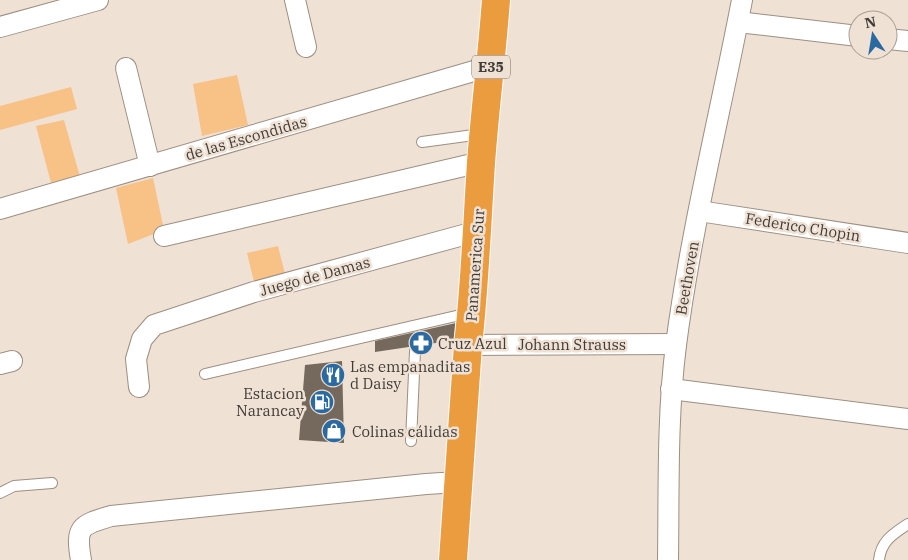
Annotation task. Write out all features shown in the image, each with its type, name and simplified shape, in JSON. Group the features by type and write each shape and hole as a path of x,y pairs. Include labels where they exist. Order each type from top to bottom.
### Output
{"highway":[{"name":"Panamerica Sur","path":"453,560 478,231 481,162 496,0"}],"street":[{"path":"0,27 98,0"},
{"path":"295,0 306,47"},
{"name":"Beethoven","path":"668,560 671,389 676,344 699,211 742,0"},
{"path":"738,22 848,35"},
{"name":"de las Escondidas","path":"0,209 491,66"},
{"path":"126,68 150,166"},
{"path":"164,236 481,162"},
{"name":"Federico Chopin","path":"699,211 908,243"},
{"name":"Juego de Damas","path":"139,387 136,359 142,339 154,325 254,292 478,231"},
{"name":"Johann Strauss","path":"468,345 676,344"},
{"path":"671,389 908,419"},
{"path":"81,560 78,546 79,534 86,523 111,516 458,482"}],"lane":[{"path":"422,142 484,134"},
{"path":"205,374 472,312"},
{"path":"410,441 415,351"},
{"path":"0,493 14,486 52,483"},
{"path":"879,560 888,538 908,524"}],"shaded area":[{"path":"237,75 248,125 202,136 193,84"},
{"path":"71,87 77,109 0,130 0,106"},
{"path":"64,120 80,177 51,183 36,126"},
{"path":"153,178 164,230 128,244 116,188"},
{"path":"278,246 286,278 255,286 247,253"}],"building":[{"path":"456,323 456,340 375,352 375,341"},
{"name":"Estacion Narancay","path":"342,361 344,443 299,440 305,365"}],"place":[{"name":"Cruz Azul","path":"421,343"},
{"name":"Las empanaditas d Daisy","path":"333,375"},
{"name":"Estacion Narancay","path":"322,402"},
{"name":"Colinas cálidas","path":"334,431"}]}
